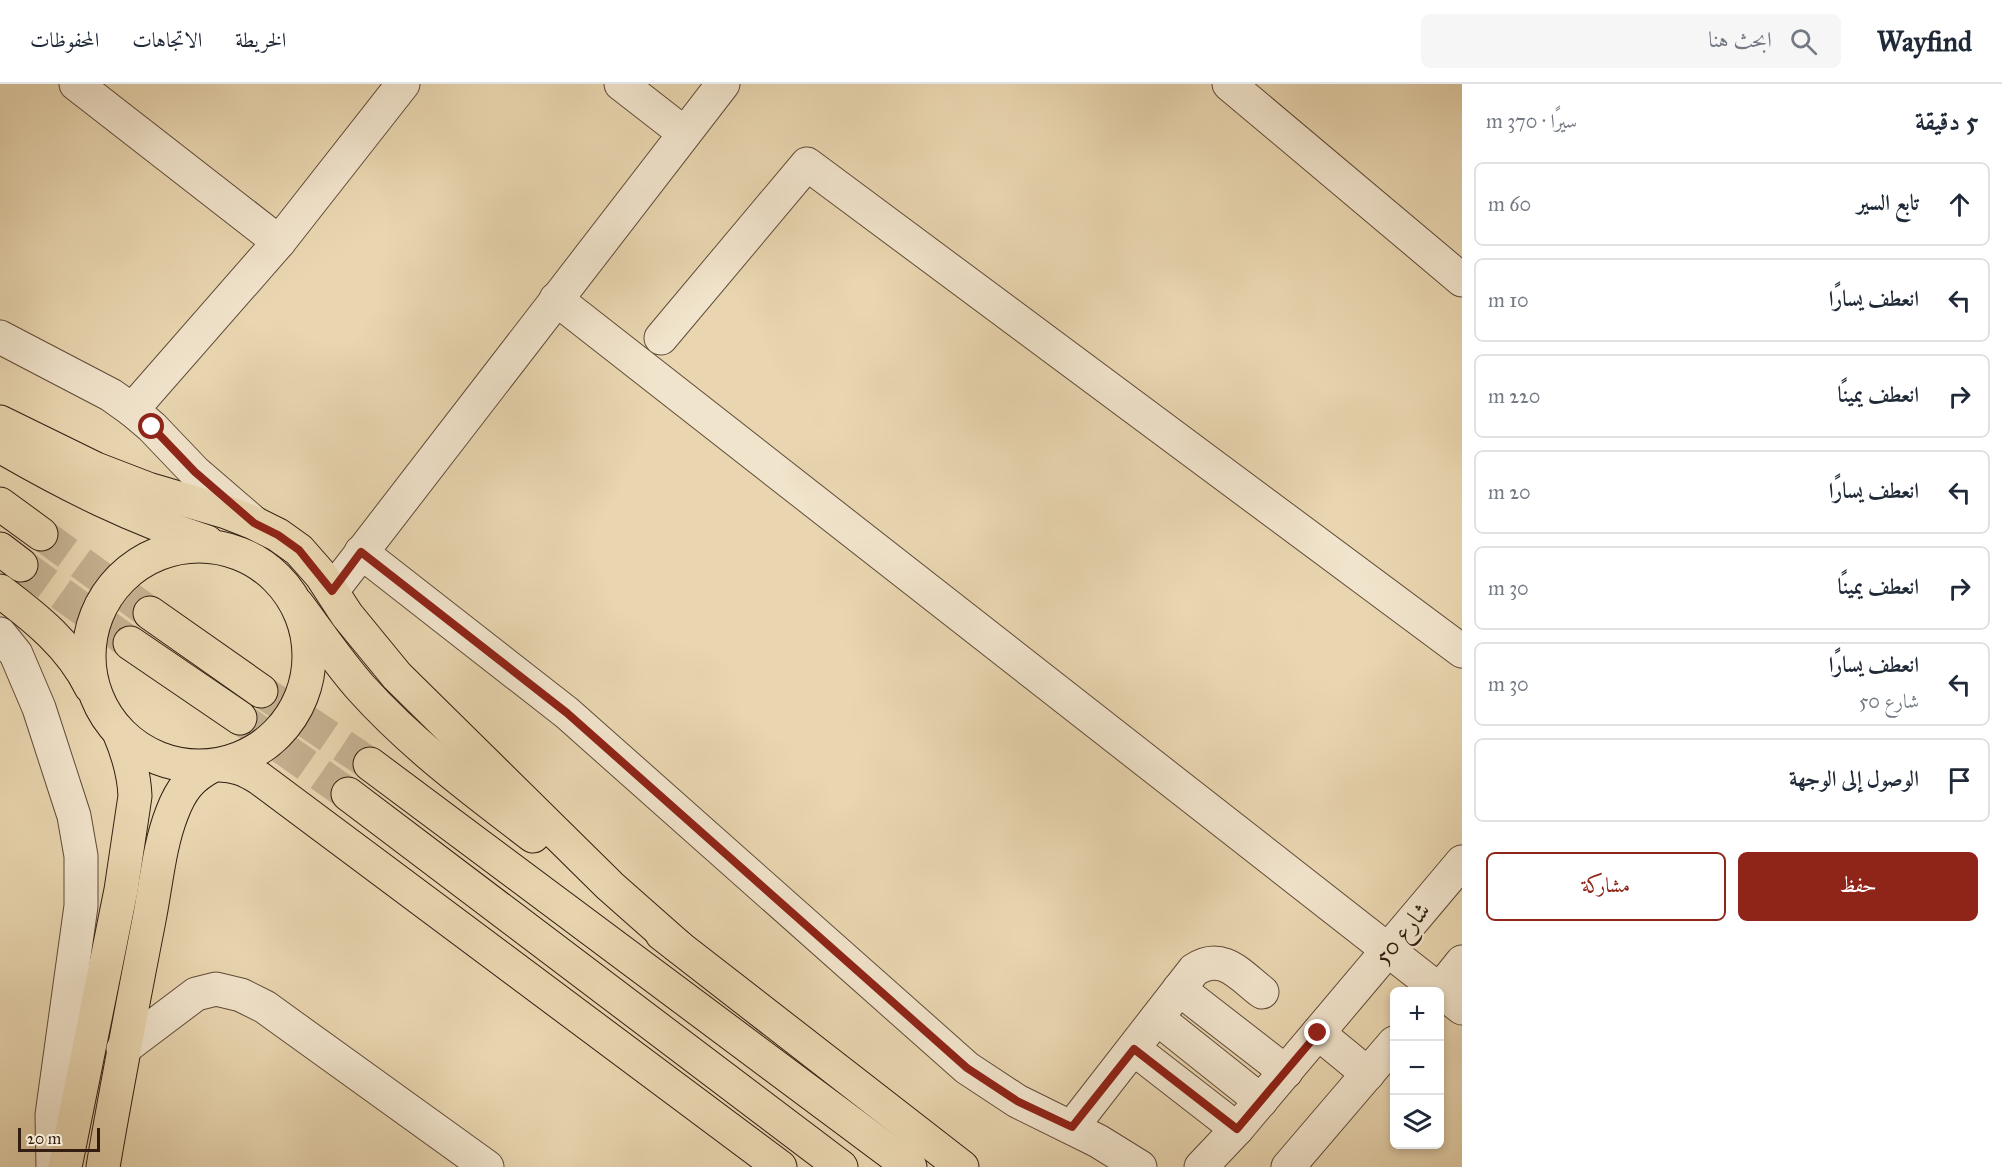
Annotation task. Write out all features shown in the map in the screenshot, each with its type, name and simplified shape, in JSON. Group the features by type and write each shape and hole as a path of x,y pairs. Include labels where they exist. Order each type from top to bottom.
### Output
{"main road":[{"path":"0,423 96,469 148,489 254,523 278,535 299,550 332,591 347,615 397,676 610,886 679,947"},
{"path":"0,446 76,489 122,511 253,559 278,578 361,688 406,733 480,795 962,1167"},
{"path":"0,504 41,534"},
{"path":"65,1167 121,890 135,796 135,780 130,759 93,688 88,660 91,631 101,604 117,581 140,562 165,550 194,545 222,548"},
{"path":"0,591 55,637 76,660 111,722 138,748 166,762 196,767 230,765 259,778 780,1167"},
{"path":"103,1167 123,1049 162,849 172,813 184,789 195,775 215,765 244,758 264,746 281,731 295,713 310,670 310,647 306,625 297,604"},
{"path":"150,613 261,691"},
{"path":"130,643 240,717"},
{"path":"370,764 910,1167"},
{"path":"348,794 842,1167"}],"street":[{"path":"76,84 279,242"},
{"path":"132,410 279,242 403,84"},
{"path":"621,84 684,133"},
{"path":"332,591 723,84"},
{"path":"1243,88 1462,280"},
{"path":"661,338 807,164 1462,651"},
{"path":"556,299 1446,996 1462,962"},
{"path":"0,337 111,395 132,410 195,472 254,523"},
{"path":"361,552 575,720 967,1068 1017,1101 1072,1127 1140,1167"},
{"path":"5,655 39,708 74,816 81,856 81,906 52,1115 53,1167"},
{"name":"شارع 50","path":"1201,1167 1286,1072 1462,862"},
{"path":"1072,1127 1194,970 1202,965 1219,963 1227,965 1262,992"},
{"path":"123,1049 196,994 216,989 241,995 265,1007 488,1167"},
{"path":"1179,989 1286,1072"},
{"path":"1157,1018 1261,1101"},
{"path":"1318,1033 1368,1074"},
{"path":"1134,1049 1237,1129"},
{"path":"1288,1167 1390,1049"}],"tunnel":[{"path":"41,534 150,613"},
{"path":"21,565 130,643"},
{"path":"261,691 370,764"},
{"path":"240,718 348,794"}],"route":[{"path":"152,427 195,472 254,523 278,535 299,550 332,591 361,552 567,713 967,1068 1017,1101 1072,1127 1134,1049 1237,1129 1318,1033"}]}
